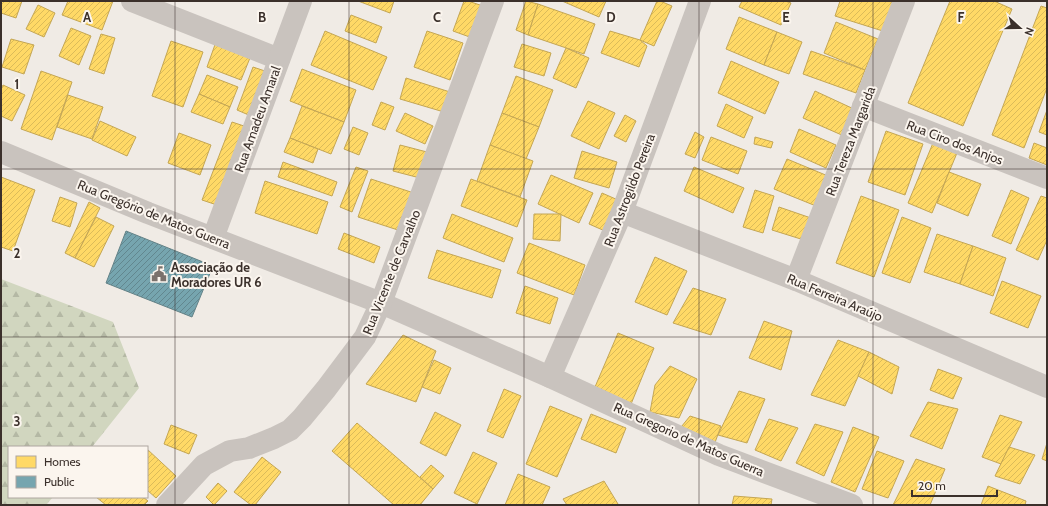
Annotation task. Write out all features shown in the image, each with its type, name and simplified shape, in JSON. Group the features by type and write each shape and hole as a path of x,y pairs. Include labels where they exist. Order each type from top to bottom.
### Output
{"street":[{"path":"132,1 156,5 279,59"},
{"name":"Rua Amadeu Amaral","path":"213,238 301,1"},
{"name":"Rua Vicente de Carvalho","path":"167,505 204,465 230,451 249,448 290,430 302,418 365,337 381,303 493,1"},
{"name":"Rua Astrogildo Pereira","path":"550,377 622,212 700,1"},
{"name":"Rua Tereza Margarida","path":"796,280 904,1"},
{"name":"Rua Ciro dos Anjos","path":"863,106 1047,178"},
{"name":"Rua Gregório de Matos Guerra","path":"1,152 213,238 381,303 550,377"},
{"name":"Rua Ferreira Araújo","path":"622,212 796,280 1047,387"},
{"name":"Rua Gregorio de Matos Guerra","path":"550,377 719,455 852,505"}],"green space":[{"path":"1,279 113,322 139,388 93,446 8,446 8,498 52,498 46,505 1,505"}],"building: Homes":[{"path":"1,1 22,1 16,18 1,13"},
{"path":"68,1 113,1 102,30 62,15"},
{"path":"358,1 394,1 390,13"},
{"path":"464,1 489,8 478,40 453,31"},
{"path":"526,1 538,4 528,35 516,30"},
{"path":"562,1 606,1 599,17"},
{"path":"657,1 672,6 654,46 640,40"},
{"path":"742,1 785,1 791,3 781,25 739,7"},
{"path":"840,1 888,1 895,3 886,32 835,16"},
{"path":"950,1 994,1 1012,9 963,126 908,103"},
{"path":"538,4 595,24 584,54 528,35"},
{"path":"38,5 55,13 44,37 26,29"},
{"path":"1041,6 1047,8 1047,88 1024,148 992,135"},
{"path":"351,15 382,27 376,43 345,31"},
{"path":"739,17 777,32 764,65 726,49"},
{"path":"836,22 878,39 865,70 824,53"},
{"path":"71,28 91,36 79,65 59,56"},
{"path":"325,31 387,57 373,90 311,65"},
{"path":"427,31 463,43 450,80 414,67"},
{"path":"610,31 640,40 647,46 639,67 601,53"},
{"path":"777,32 802,42 789,74 764,65"},
{"path":"101,34 115,38 104,74 89,69"},
{"path":"11,39 34,45 24,74 2,67"},
{"path":"217,39 252,53 241,80 207,67"},
{"path":"171,41 203,52 183,107 152,96"},
{"path":"522,44 551,53 544,76 514,67"},
{"path":"566,48 589,58 576,88 553,78"},
{"path":"811,51 865,70 856,93 803,74"},
{"path":"731,61 779,82 765,114 718,93"},
{"path":"253,67 268,72 251,116 237,110"},
{"path":"302,69 356,90 344,122 290,101"},
{"path":"41,71 72,82 52,140 21,129"},
{"path":"207,75 238,87 230,107 199,94"},
{"path":"516,76 553,90 539,127 502,113"},
{"path":"406,78 450,92 444,112 400,99"},
{"path":"3,85 25,95 12,121 1,116 1,89"},
{"path":"815,91 856,110 844,136 803,118"},
{"path":"199,94 230,107 223,124 191,112"},
{"path":"68,95 103,107 92,139 57,127"},
{"path":"588,101 615,113 599,149 571,136"},
{"path":"381,102 394,107 385,130 372,125"},
{"path":"726,104 753,117 744,138 717,126"},
{"path":"302,106 344,122 331,154 290,138"},
{"path":"1047,110 1047,135 1039,132"},
{"path":"405,113 433,126 425,144 396,131"},
{"path":"502,113 539,127 526,159 490,145"},
{"path":"625,115 636,121 626,142 614,136"},
{"path":"100,121 136,137 127,156 92,140"},
{"path":"232,122 247,127 217,205 202,200"},
{"path":"353,127 368,133 359,155 344,149"},
{"path":"799,129 836,145 826,168 790,152"},
{"path":"886,131 923,144 905,195 868,182"},
{"path":"695,132 704,137 695,158 685,154"},
{"path":"179,133 211,145 200,175 168,163"},
{"path":"711,137 747,151 738,174 702,160"},
{"path":"755,137 773,142 771,148 754,144"},
{"path":"290,138 318,149 313,163 284,152"},
{"path":"933,143 957,153 932,213 908,203"},
{"path":"1034,143 1047,148 1047,165 1029,158"},
{"path":"400,145 427,152 420,178 393,171"},
{"path":"490,145 533,161 520,197 477,181"},
{"path":"582,151 617,162 609,188 574,178"},
{"path":"787,159 828,176 816,206 774,189"},
{"path":"283,162 337,182 332,196 278,177"},
{"path":"356,167 368,171 352,212 340,207"},
{"path":"694,167 744,188 733,213 684,191"},
{"path":"949,172 981,184 968,216 937,203"},
{"path":"551,175 593,193 579,223 538,204"},
{"path":"1,177 35,190 13,251 1,247"},
{"path":"371,179 417,194 404,232 358,217"},
{"path":"471,179 527,200 517,227 461,206"},
{"path":"265,181 328,202 317,234 255,213"},
{"path":"755,190 774,196 763,233 743,227"},
{"path":"1011,190 1029,198 1011,244 992,236"},
{"path":"602,193 618,200 605,231 589,224"},
{"path":"861,196 899,210 874,277 836,263"},
{"path":"1041,196 1047,198 1047,240 1038,260 1016,250"},
{"path":"60,197 77,203 70,227 52,221"},
{"path":"89,202 100,208 75,258 65,253"},
{"path":"779,207 811,218 804,240 772,230"},
{"path":"452,214 513,238 504,262 443,238"},
{"path":"534,214 561,214 560,241 533,239"},
{"path":"96,217 114,226 94,267 75,258"},
{"path":"902,217 931,228 910,283 882,273"},
{"path":"344,233 380,247 374,263 338,249"},
{"path":"937,234 973,246 960,284 924,272"},
{"path":"529,243 585,265 574,295 517,273"},
{"path":"973,246 1006,258 993,296 960,284"},
{"path":"437,250 501,270 492,298 428,278"},
{"path":"655,257 687,271 667,315 635,302"},
{"path":"1002,281 1041,296 1028,328 990,313"},
{"path":"525,286 558,298 550,324 516,313"},
{"path":"693,288 726,299 711,335 673,323"},
{"path":"764,321 792,331 781,370 749,358"},
{"path":"618,333 654,348 629,409 592,394"},
{"path":"403,335 436,351 416,402 366,384"},
{"path":"838,340 869,352 845,406 811,395"},
{"path":"869,352 899,367 892,394 858,376"},
{"path":"434,360 451,368 440,394 422,387"},
{"path":"670,366 697,379 679,418 650,412 655,385"},
{"path":"938,369 962,378 953,399 930,390"},
{"path":"504,389 521,396 503,438 487,431"},
{"path":"739,391 765,399 747,443 718,435"},
{"path":"928,402 958,409 942,449 910,436"},
{"path":"550,406 582,419 557,477 526,464"},
{"path":"435,412 461,425 446,456 420,443"},
{"path":"591,414 626,428 616,453 581,439"},
{"path":"1000,415 1022,422 1001,464 982,457"},
{"path":"690,416 721,426 713,448 677,432"},
{"path":"769,419 798,428 781,461 755,450"},
{"path":"357,423 433,489 420,505 394,505 332,451"},
{"path":"815,424 843,432 824,476 796,463"},
{"path":"171,425 197,435 189,454 164,444"},
{"path":"853,427 879,437 855,492 831,482"},
{"path":"1047,443 1047,461 1042,459"},
{"path":"1009,447 1035,455 1020,484 995,476"},
{"path":"148,450 176,476 156,498 148,491"},
{"path":"877,451 904,461 888,498 862,489"},
{"path":"473,452 497,463 477,504 454,493"},
{"path":"262,457 281,472 255,505 251,505 234,492"},
{"path":"916,459 945,469 930,505 893,505"},
{"path":"431,465 444,476 433,489 420,477"},
{"path":"518,474 550,487 542,505 505,505"},
{"path":"604,481 618,504 567,505 563,499"},
{"path":"218,483 227,491 214,505 206,497"},
{"path":"988,486 1026,501 1025,505 981,505"},
{"path":"734,496 772,499 771,505 732,505"},
{"path":"97,498 144,498 148,501 144,505 106,505"}],"building: Public":[{"name":"Associação de Moradores UR 6","path":"126,231 213,266 192,317 106,283"}],"place":[{"name":"Associação de Moradores UR 6","path":"159,274"}]}
